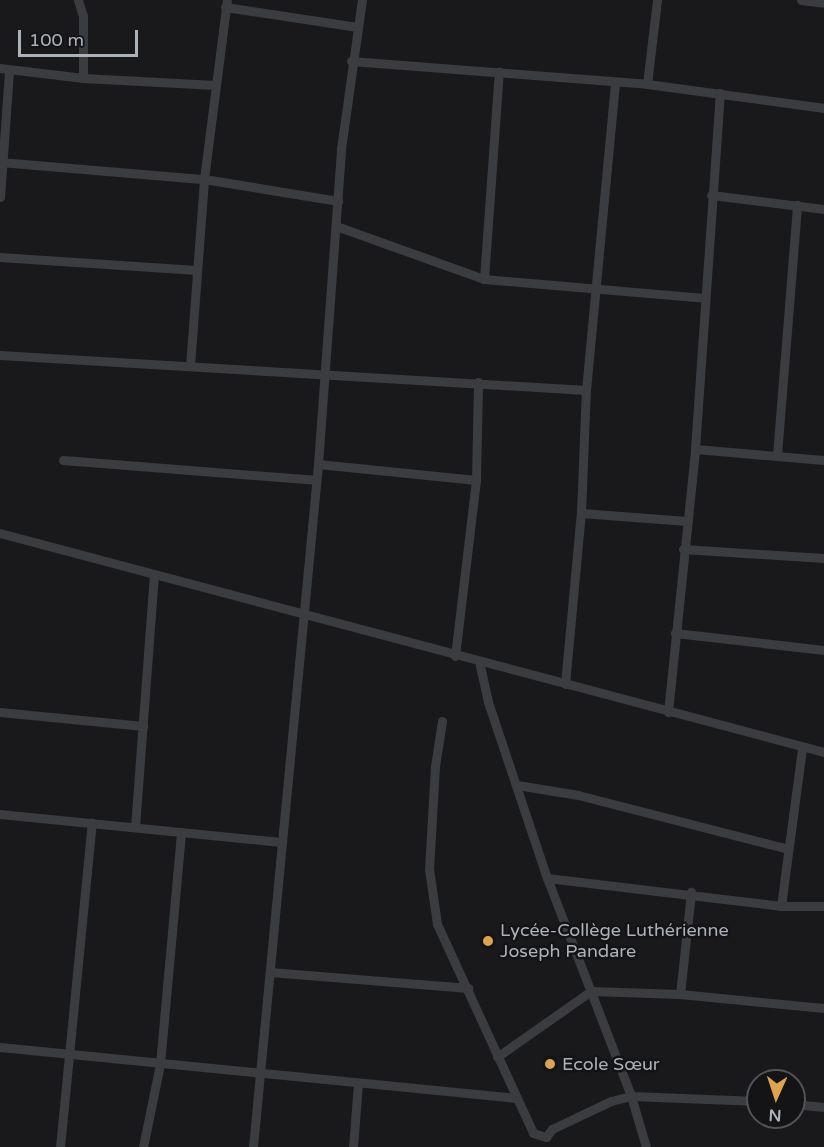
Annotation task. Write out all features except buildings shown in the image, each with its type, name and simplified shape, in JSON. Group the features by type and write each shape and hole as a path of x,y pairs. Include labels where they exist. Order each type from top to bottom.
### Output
{"street":[{"path":"78,0 82,16 83,78"},
{"path":"253,1147 258,1074 270,972 318,464 351,61 362,0"},
{"path":"647,84 657,0"},
{"path":"801,0 824,3"},
{"path":"190,366 204,179 226,4 357,27"},
{"path":"351,61 647,84 824,108"},
{"path":"0,197 5,69 83,78 215,85"},
{"path":"484,279 499,72"},
{"path":"565,684 581,513 586,390 615,82"},
{"path":"668,712 695,449 711,195 720,93"},
{"path":"2,162 204,179 338,201"},
{"path":"711,195 824,209"},
{"path":"777,455 797,205"},
{"path":"336,226 484,279 704,298"},
{"path":"0,257 197,270"},
{"path":"0,355 324,372 586,390"},
{"path":"455,656 476,480 478,382"},
{"path":"695,449 824,460"},
{"path":"63,460 315,480"},
{"path":"318,464 476,480"},
{"path":"581,513 687,521"},
{"path":"0,533 455,656 824,752"},
{"path":"683,549 824,558"},
{"path":"135,827 154,576"},
{"path":"675,633 824,650"},
{"path":"479,661 488,702 518,785 547,878 631,1096 646,1147"},
{"path":"0,712 143,726"},
{"path":"442,721 435,766 431,895 437,924 533,1133 546,1137"},
{"path":"781,906 802,748"},
{"path":"518,785 578,795 788,849"},
{"path":"0,814 281,842"},
{"path":"60,1147 92,823"},
{"path":"143,1147 160,1064 181,832"},
{"path":"547,878 691,892 781,906 824,906"},
{"path":"681,994 691,892"},
{"path":"270,972 468,988"},
{"path":"497,1057 591,991 681,994 824,1008"},
{"path":"0,1047 516,1098"},
{"path":"352,1147 358,1084"},
{"path":"546,1137 552,1129 631,1096 746,1101"},
{"path":"806,1105 824,1107"},
{"path":"546,1137 549,1147"}],"place":[{"name":"Lycée-Collège Luthérienne Joseph Pandare","path":"488,941"},
{"name":"Ecole Sœur","path":"550,1064"}]}
